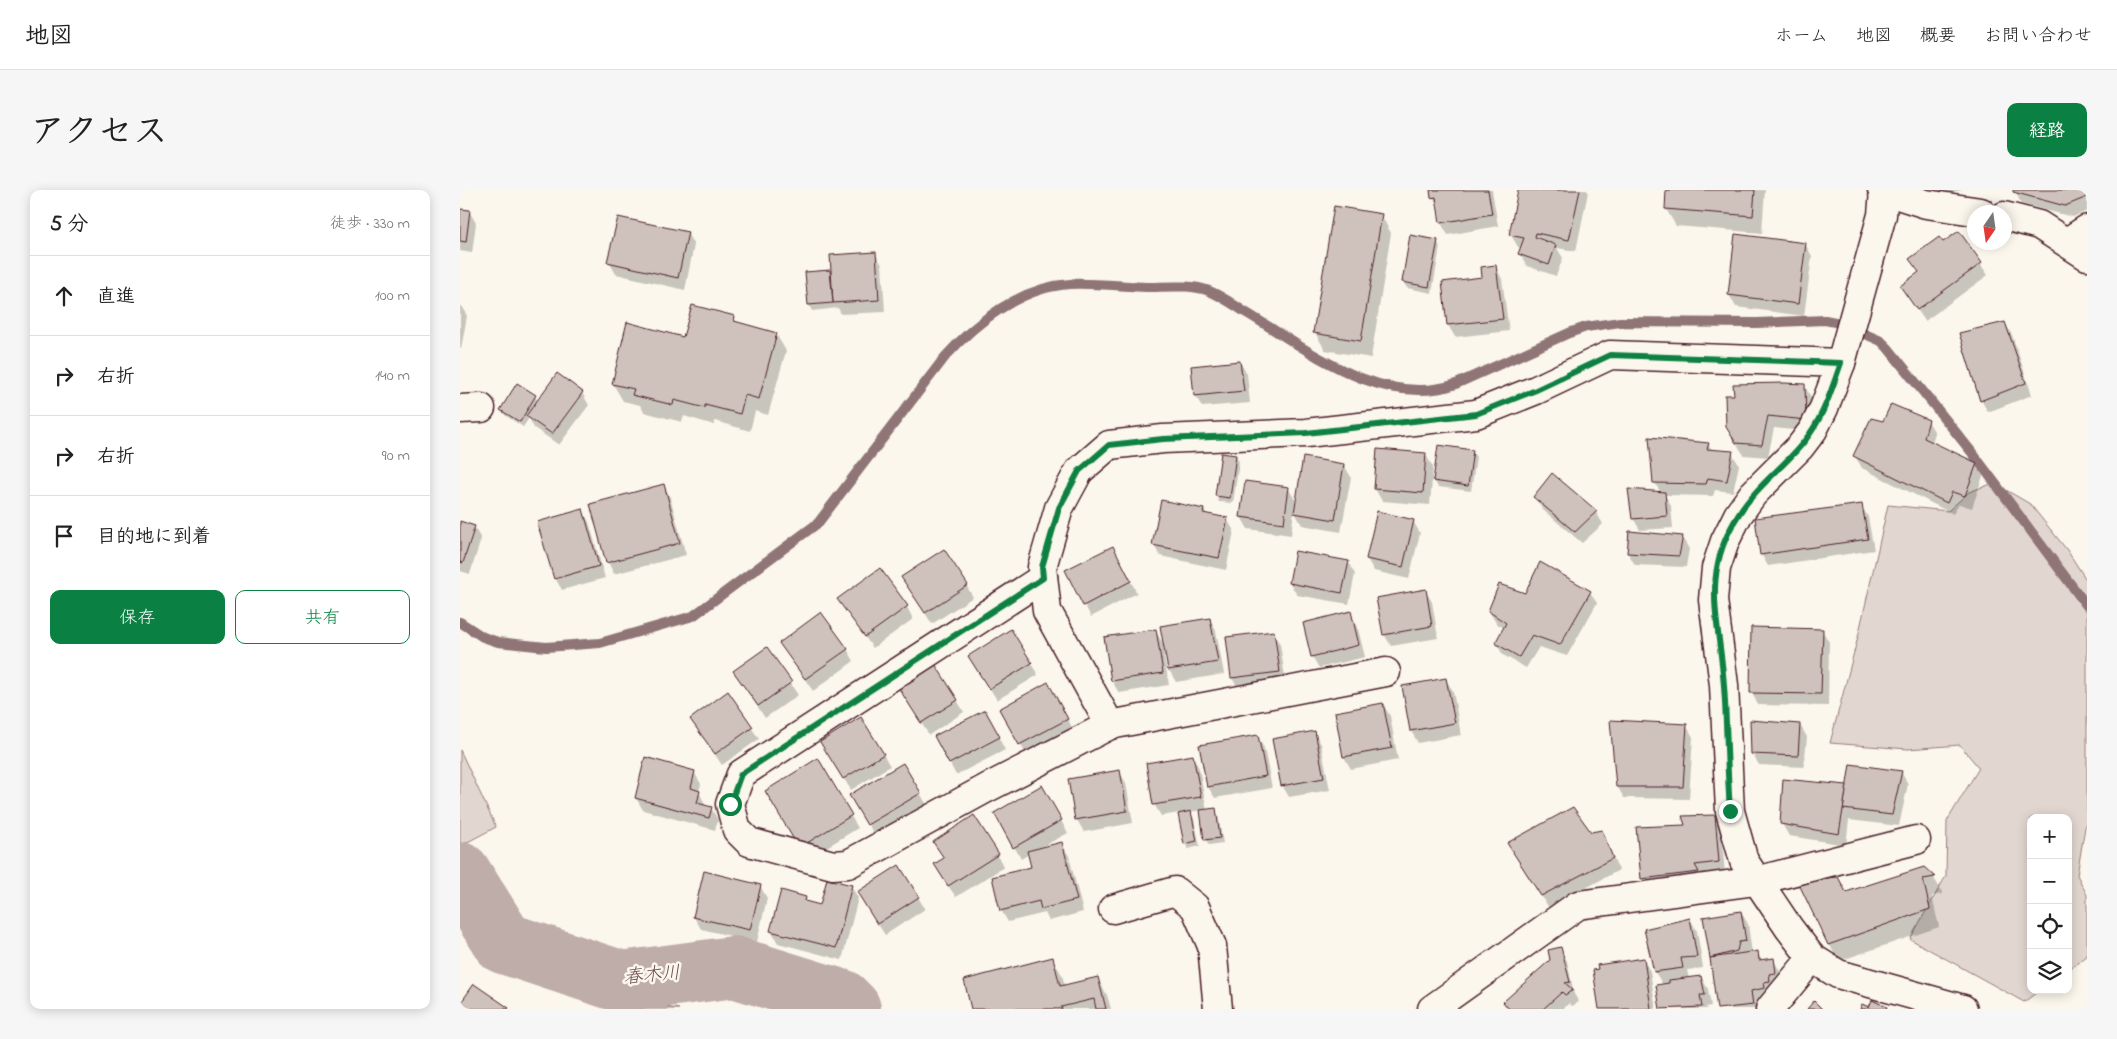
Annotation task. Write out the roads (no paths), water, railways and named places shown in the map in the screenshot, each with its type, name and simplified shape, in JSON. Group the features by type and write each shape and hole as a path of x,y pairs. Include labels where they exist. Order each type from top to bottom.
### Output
{"street":[{"path":"1964,1009 1838,974 1812,958 1756,881 1744,861 1730,811 1724,685 1713,600 1716,568 1725,541 1738,515 1753,494 1800,447 1813,430 1824,408 1841,363 1882,215 1883,190 1926,204 1967,210"},
{"path":"2012,218 2039,225 2080,242"},
{"path":"1110,725 1047,611 1042,567 1059,508 1079,471 1109,445 1163,439 1306,433 1476,414 1536,390 1610,355 1841,363"},
{"path":"1043,578 741,774 730,804 737,830 749,842 833,865 848,864 987,788 1110,725 1386,672"},
{"path":"1432,1009 1578,905 1756,881 1916,840"},
{"path":"1112,909 1175,892 1195,907 1212,946 1218,1009"},
{"path":"1770,1009 1812,958"}],"waterway":[{"path":"460,622 483,637 498,642 546,647 600,643 693,616 818,523 945,357 971,331 985,319 1017,299 1034,292 1070,284 1170,286 1209,291 1345,371 1372,382 1400,389 1428,390 1456,384 1586,327 1620,322 1757,323 1825,320 1840,323 1881,341 1888,348 1974,455 2087,606"},
{"name":"春木川","path":"460,873 504,943 622,982 734,967 841,1000 850,1009"}]}
